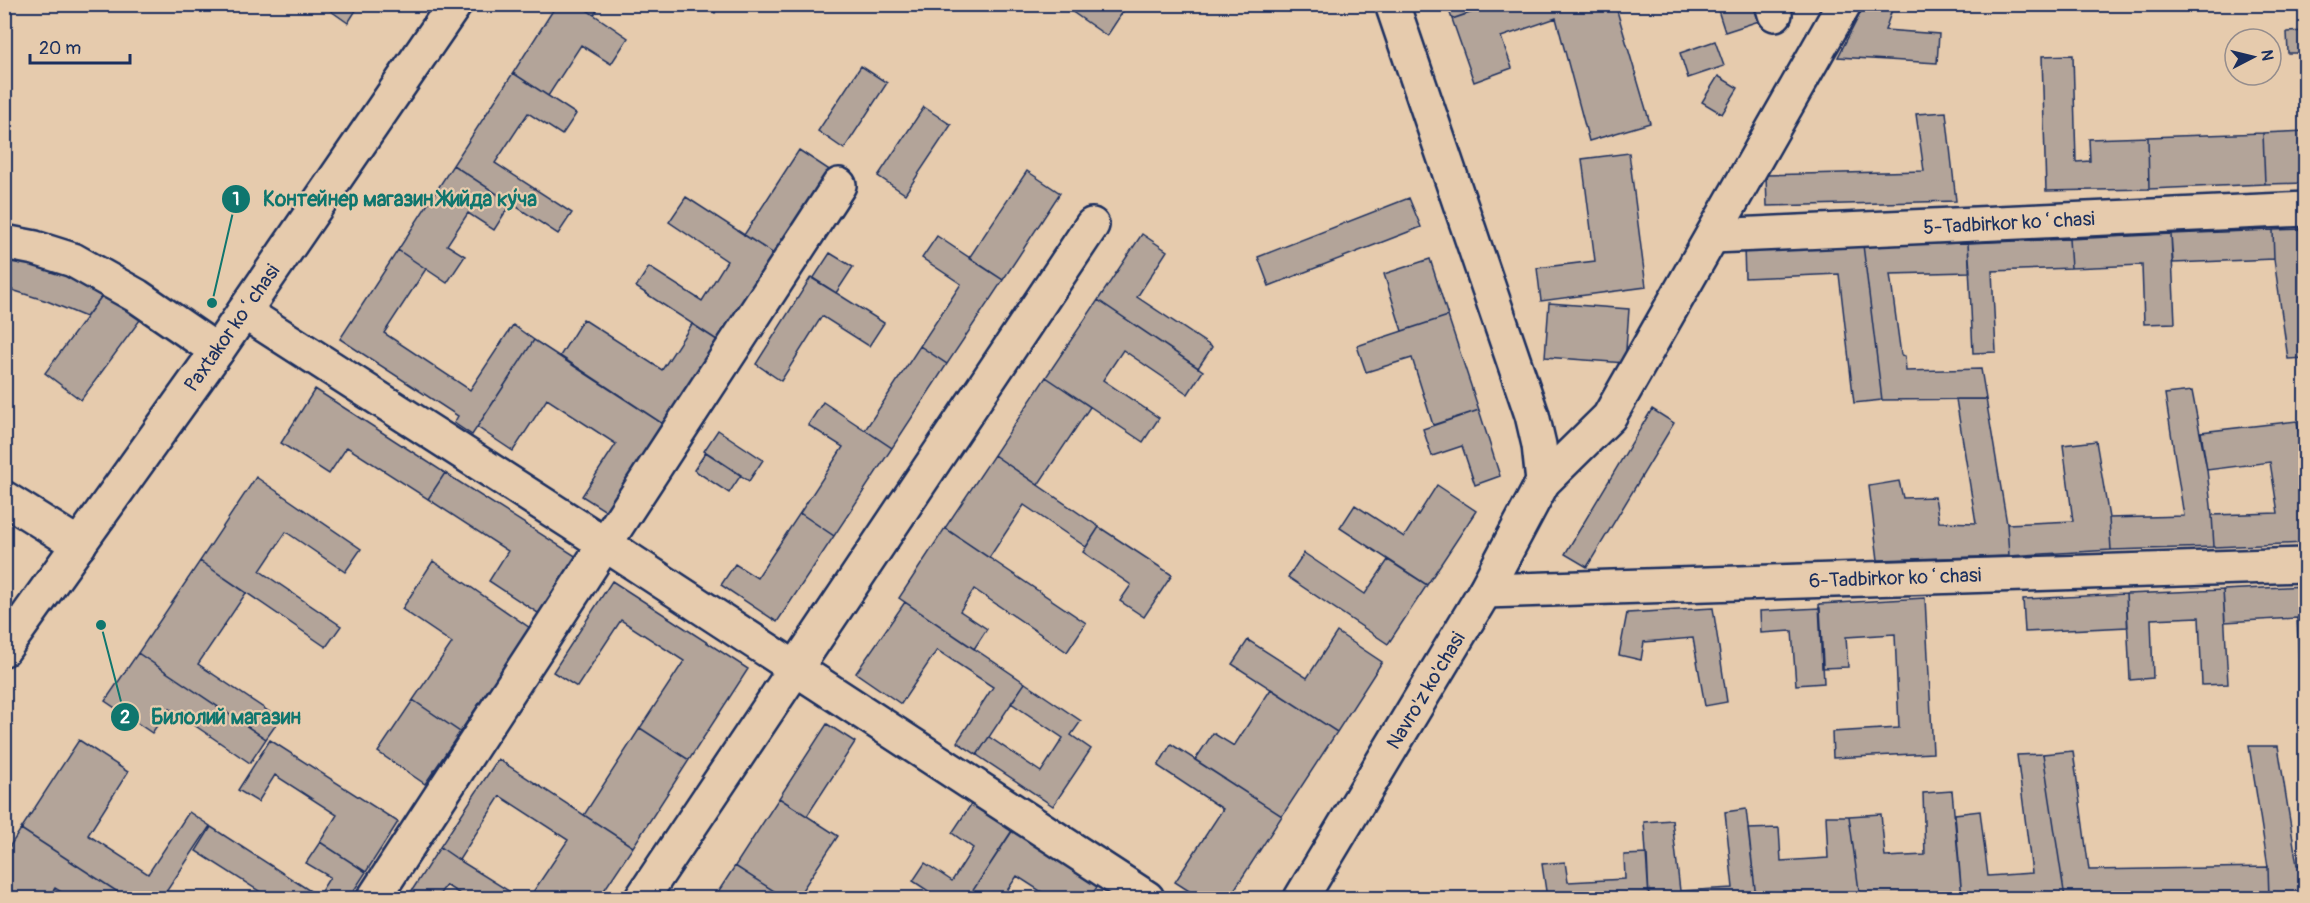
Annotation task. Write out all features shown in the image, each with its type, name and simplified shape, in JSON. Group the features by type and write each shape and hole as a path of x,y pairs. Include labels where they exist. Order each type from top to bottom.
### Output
{"street":[{"name":"Paxtakor koʻchasi","path":"4,649 217,351 455,4"},
{"path":"1392,4 1532,414 1544,482"},
{"name":"Navro'z ko'chasi","path":"1301,898 1485,591 1544,482 1609,417 1844,4"},
{"path":"374,898 839,185"},
{"name":"5-Tadbirkor koʻchasi","path":"1713,236 2306,209"},
{"path":"642,898 1092,225"},
{"path":"4,242 35,248 73,260 136,296 217,351"},
{"path":"244,312 605,544 1146,898"},
{"path":"4,498 79,545"},
{"name":"6-Tadbirkor koʻchasi","path":"1485,591 2306,564"}],"building":[{"path":"321,4 360,4 348,23"},
{"path":"557,4 578,4 628,38 611,64 581,45 548,96 513,73"},
{"path":"578,4 601,4 594,15"},
{"path":"701,4 720,4 715,13"},
{"path":"1061,4 1128,4 1107,36"},
{"path":"1284,4 1304,4 1286,10"},
{"path":"1447,4 1481,4 1482,9 1452,19"},
{"path":"1494,4 1615,4 1650,123 1589,141 1556,18 1501,37 1512,68 1474,82 1452,19"},
{"path":"1716,4 1753,4 1759,21 1725,32"},
{"path":"1865,4 1894,4 1885,30 1939,34 1937,63 1838,57"},
{"path":"2306,31 2306,53 2288,53 2287,32"},
{"path":"1715,41 1724,66 1688,78 1680,53"},
{"path":"2073,55 2076,162 2090,161 2089,139 2148,137 2149,189 2046,191 2042,56"},
{"path":"861,66 887,83 844,149 818,131"},
{"path":"513,73 576,114 562,135 528,113 495,163 572,213 558,234 453,165"},
{"path":"1718,76 1738,88 1722,114 1702,102"},
{"path":"924,107 951,125 905,194 878,176"},
{"path":"1946,112 1956,201 1767,206 1766,175 1924,171 1916,114"},
{"path":"2306,131 2306,183 2265,184 2263,133"},
{"path":"2263,133 2265,184 2149,189 2148,137"},
{"path":"799,150 831,171 777,256 744,235"},
{"path":"1629,153 1646,287 1541,301 1537,268 1595,261 1582,159"},
{"path":"453,165 511,203 494,230 468,213 447,245 465,256 447,283 398,250"},
{"path":"1027,171 1060,193 1003,280 969,258"},
{"path":"686,197 777,256 720,342 636,287 649,267 702,301 727,261 669,222"},
{"path":"1409,198 1421,227 1269,286 1258,257"},
{"path":"2306,229 2306,257 2301,258 2306,292 2306,358 2288,359 2274,259 2273,230"},
{"path":"2273,230 2274,259 2173,263 2171,234"},
{"path":"1142,234 1167,251 1137,297 1212,347 1198,368 1098,300"},
{"path":"2171,234 2175,323 2144,324 2142,265 2071,268 2069,239"},
{"path":"937,236 1003,280 947,364 920,346 961,284 922,258"},
{"path":"2069,239 2071,268 1992,271 1996,352 1973,353 1968,243"},
{"path":"1968,243 1970,272 1890,274 1901,355 1905,356 1906,371 1981,369 1986,399 1882,400 1863,245"},
{"path":"1863,245 1882,400 1854,403 1839,274 1745,278 1744,248"},
{"path":"398,250 426,269 384,333 470,390 513,325 534,340 472,435 454,423 458,416 340,339"},
{"path":"830,253 853,267 836,293 813,279"},
{"path":"4,258 32,262 107,289 86,317 47,301 12,290 4,290"},
{"path":"1430,259 1448,316 1402,331 1384,274"},
{"path":"811,277 884,323 869,346 822,316 781,381 756,364"},
{"path":"107,289 143,316 81,400 45,373"},
{"path":"1098,300 1203,371 1188,394 1123,350 1103,380 1159,418 1143,442 1046,377"},
{"path":"1549,303 1629,309 1625,363 1545,357"},
{"path":"1448,316 1479,410 1433,425 1412,358 1366,372 1357,346"},
{"path":"583,319 662,370 692,324 720,342 666,426 560,356"},
{"path":"534,340 666,426 609,513 582,496 616,444 547,399 513,451 477,427"},
{"path":"920,346 947,364 892,448 865,430"},
{"path":"1046,377 1090,407 1038,485 994,455"},
{"path":"315,389 445,473 428,499 347,447 329,474 281,443"},
{"path":"2192,391 2207,470 2214,547 2111,550 2109,518 2184,516 2165,394"},
{"path":"1956,399 1986,399 2007,524 2009,556 1878,560 1869,486 1899,481 1903,498 1935,497 1939,522 1976,523"},
{"path":"823,402 892,448 834,536 800,513 843,447 808,425"},
{"path":"1652,409 1674,423 1587,567 1565,554"},
{"path":"1479,410 1500,476 1475,485 1462,446 1432,456 1423,429"},
{"path":"2297,421 2306,480 2306,543 2214,547 2212,515 2278,513 2270,462 2207,470 2201,432"},
{"path":"718,430 763,460 749,481 704,451"},
{"path":"2096,441 2109,518 2111,550 2009,556 2007,524 2073,521 2063,445"},
{"path":"706,452 741,475 729,493 694,470"},
{"path":"994,455 1099,527 1086,547 1024,505 989,558 945,528"},
{"path":"445,473 577,557 541,615 489,581 508,551 428,499"},
{"path":"256,477 361,549 345,572 286,532 260,571 341,626 326,647 200,561"},
{"path":"1437,485 1476,511 1427,585 1340,528 1355,505 1404,537"},
{"path":"800,513 834,536 777,622 721,585 735,564 757,578"},
{"path":"1099,527 1172,575 1144,617 1120,601 1131,585 1083,552"},
{"path":"945,528 1086,623 1067,652 974,589 960,611 987,629 974,649 899,598"},
{"path":"1304,553 1365,594 1388,560 1427,585 1388,644 1288,577"},
{"path":"200,561 246,593 198,664 280,719 266,739 138,653"},
{"path":"433,561 530,628 460,732 413,700 452,643 402,609"},
{"path":"612,581 748,669 689,760 640,728 684,661 621,620 577,687 553,672"},
{"path":"2306,586 2306,665 2299,665 2297,618 2225,622 2223,590"},
{"path":"2223,590 2228,684 2202,685 2199,617 2151,619 2153,678 2130,680 2126,594"},
{"path":"2126,594 2128,627 2025,632 2023,599"},
{"path":"1925,598 1933,753 1833,758 1832,732 1899,728 1895,634 1846,637 1848,667 1822,668 1819,604"},
{"path":"905,602 1025,683 977,755 957,742 993,687 937,650 901,704 856,673"},
{"path":"1713,608 1727,702 1705,706 1693,638 1644,642 1641,660 1619,655 1627,613"},
{"path":"1820,608 1824,683 1796,685 1792,631 1761,633 1760,611"},
{"path":"1337,632 1382,662 1337,732 1232,664 1248,640 1307,678"},
{"path":"138,653 266,739 250,763 169,708 152,733 105,701"},
{"path":"1025,683 1081,721 1071,735 1091,749 1053,806 977,755 989,737 1041,772 1063,738 1011,703"},
{"path":"1271,689 1337,732 1282,816 1195,760 1213,733 1234,746"},
{"path":"413,700 460,732 425,784 378,752"},
{"path":"827,724 855,742 807,816 779,798"},
{"path":"640,728 689,760 633,847 584,815"},
{"path":"79,740 128,772 88,835 148,874 189,812 210,826 162,898 127,898 21,829"},
{"path":"270,740 398,822 366,872 320,842 337,815 275,775 258,802 238,790"},
{"path":"1171,744 1282,816 1229,898 1200,898 1175,882 1223,809 1158,766"},
{"path":"2249,746 2278,746 2297,865 2306,865 2306,898 2269,898 2268,867"},
{"path":"2073,751 2089,870 2268,867 2269,898 2065,898 2043,754"},
{"path":"2043,754 2065,898 1962,898 1955,814 1980,811 1988,876 2032,873 2017,755"},
{"path":"498,759 633,847 599,898 529,898 568,840 500,796 459,860 440,847"},
{"path":"1952,791 1962,898 1860,898 1849,816 1881,814 1885,857 1925,855 1923,793"},
{"path":"779,798 838,836 797,898 785,898 735,866"},
{"path":"972,803 1013,830 968,898 939,898 913,881 925,863 952,881 973,848 952,833"},
{"path":"1746,809 1756,898 1649,898 1644,822 1672,820 1680,891 1733,888 1725,812"},
{"path":"1826,816 1849,816 1860,898 1756,898 1748,829 1779,828 1781,861 1828,858"},
{"path":"1015,826 1080,869 1077,873 1098,886 1089,898 1051,898 1017,876 1002,898 968,898"},
{"path":"211,827 321,898 270,898 196,851"},
{"path":"21,829 127,898 71,898 55,888 48,898 4,898 4,855"},
{"path":"320,842 366,872 349,898 321,898 318,896 330,877 306,863"},
{"path":"440,847 520,898 466,898 446,885 437,898 407,898"},
{"path":"1647,854 1649,898 1547,898 1542,864 1565,862 1568,882 1625,879 1624,855"},
{"path":"735,866 785,898 714,898"},
{"path":"1497,893 1497,898 1437,898 1437,895"}],"place":[{"name":"Контейнер магазин Жийда ку́ча","path":"212,303"},
{"name":"Билолий магазин","path":"101,625"}]}
